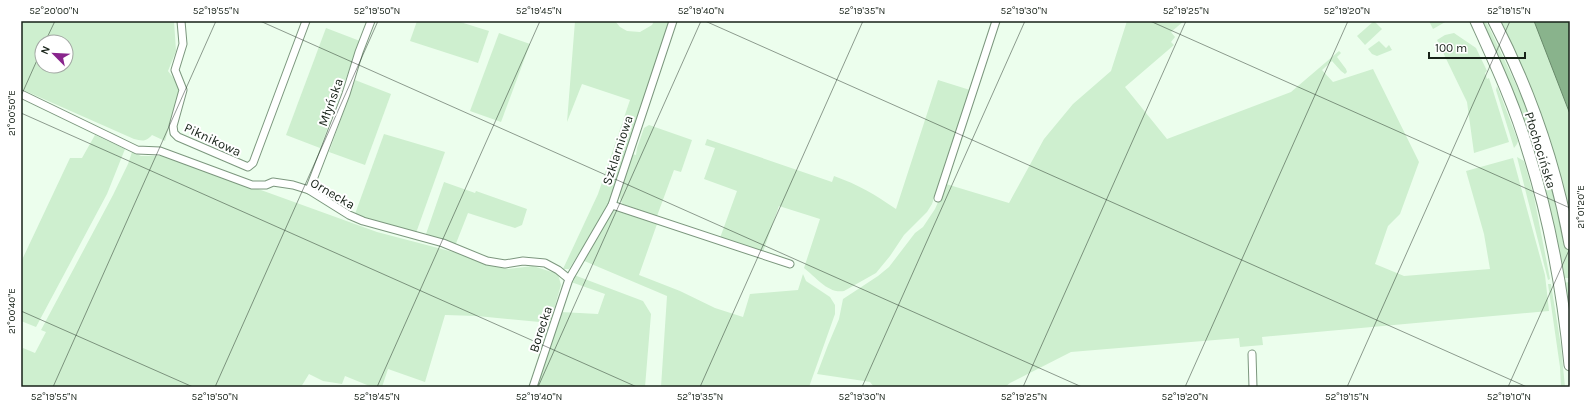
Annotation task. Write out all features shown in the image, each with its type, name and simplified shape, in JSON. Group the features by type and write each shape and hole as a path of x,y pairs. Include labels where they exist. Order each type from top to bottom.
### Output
{"main road":[{"name":"Płochocińska","path":"1476,21 1514,108 1541,193 1559,288 1570,365"},
{"name":"Płochocińska","path":"1494,21 1523,83 1542,136 1557,186 1570,244"}],"street":[{"name":"Piknikowa","path":"181,21 183,44 175,70 183,90 173,126 174,133 178,137 248,167 253,163 306,21"},
{"name":"Młyńska","path":"309,190 346,94 359,52 371,21"},
{"name":"Szklarniowa","path":"569,279 612,205 673,21"},
{"path":"938,198 996,21"},
{"name":"Ornecka","path":"21,94 137,150 160,151 199,164 248,184 258,185 273,182 309,190 349,215 363,221 443,243 487,261 505,264 523,261 545,263 558,270 569,279"},
{"path":"612,205 790,264"},
{"name":"Borecka","path":"533,387 569,279"},
{"path":"1252,354 1253,387"}],"shaded area":[{"path":"21,21 174,21 176,51 168,71 180,87 165,141 152,135 148,139 144,140 134,139 21,89"},
{"path":"417,21 457,21 489,31 478,63 410,41"},
{"path":"575,21 615,21 620,27 627,31 640,32 652,25 654,21 669,21 611,199 602,217 569,269 563,269 598,194 630,100 582,84 567,122"},
{"path":"1127,21 1184,21 1171,32 1175,37 1171,42 1174,45 1125,87 1167,139 1291,92 1339,51 1341,53 1337,57 1347,72 1345,74 1332,61 1322,70 1333,82 1373,69 1419,162 1400,214 1388,226 1375,264 1404,276 1490,269 1484,234 1466,171 1513,158 1545,275 1549,311 1262,337 1263,345 1240,347 1239,338 1071,352 1005,387 874,387 870,382 817,374 839,319 843,299 889,267 915,233 923,227 935,209 946,184 1009,203 1044,139 1073,104 1111,71"},
{"path":"1374,21 1382,29 1365,45 1357,36"},
{"path":"1429,21 1447,21 1433,29"},
{"path":"1480,21 1485,21 1488,25 1526,106 1546,162 1568,252 1570,278 1561,278 1556,250"},
{"path":"1499,21 1534,21 1570,114 1570,227"},
{"path":"1534,21 1570,21 1570,114"},
{"path":"326,28 360,41 320,148 286,135"},
{"path":"499,33 530,44 501,122 470,111"},
{"path":"1454,33 1476,48 1487,71 1485,73 1487,79 1489,78 1509,142 1474,153 1467,102 1437,40 1445,35"},
{"path":"1379,41 1386,48 1389,45 1392,50 1377,56 1372,54 1368,49"},
{"path":"355,80 391,94 365,165 329,152"},
{"path":"938,80 970,90 932,204 927,212 904,235 876,273 844,291 833,290 822,284 804,268 820,219 779,206 763,252 720,238 737,191 704,179 715,148 705,145 707,139 832,182 834,176 866,190 896,209"},
{"path":"1497,86 1518,141 1514,148 1496,90"},
{"path":"649,125 692,140 681,172 674,170 657,216 623,204 620,199 620,187 632,154 636,155 644,128"},
{"path":"384,134 445,152 416,233 357,217 355,214"},
{"path":"95,135 125,149 107,194 36,327 21,321 21,262 70,158 82,158"},
{"path":"132,152 141,156 167,156 377,232 461,254 485,264 508,269 533,266 558,274 561,285 550,323 477,316 445,315 425,382 388,369 382,387 372,387 345,376 342,384 323,381 309,374 301,387 21,387 21,352 23,348 35,353 46,332 41,330 113,195"},
{"path":"1517,157 1524,161 1534,197 1550,279 1548,280"},
{"path":"444,182 475,193 476,191 527,209 522,225 515,228 468,213 455,246 426,234"},
{"path":"614,210 657,224 639,275 680,291 715,308 743,317 750,294 798,290 803,274 806,281 830,297 835,305 835,314 809,387 661,387 667,296 582,260"},
{"path":"574,275 643,301 651,314 645,387 537,387 561,312 598,314 605,294 571,282"},
{"path":"1570,282 1570,337 1562,283"},
{"path":"1548,284 1551,284 1561,346 1565,387 1561,387 1560,367"}]}
